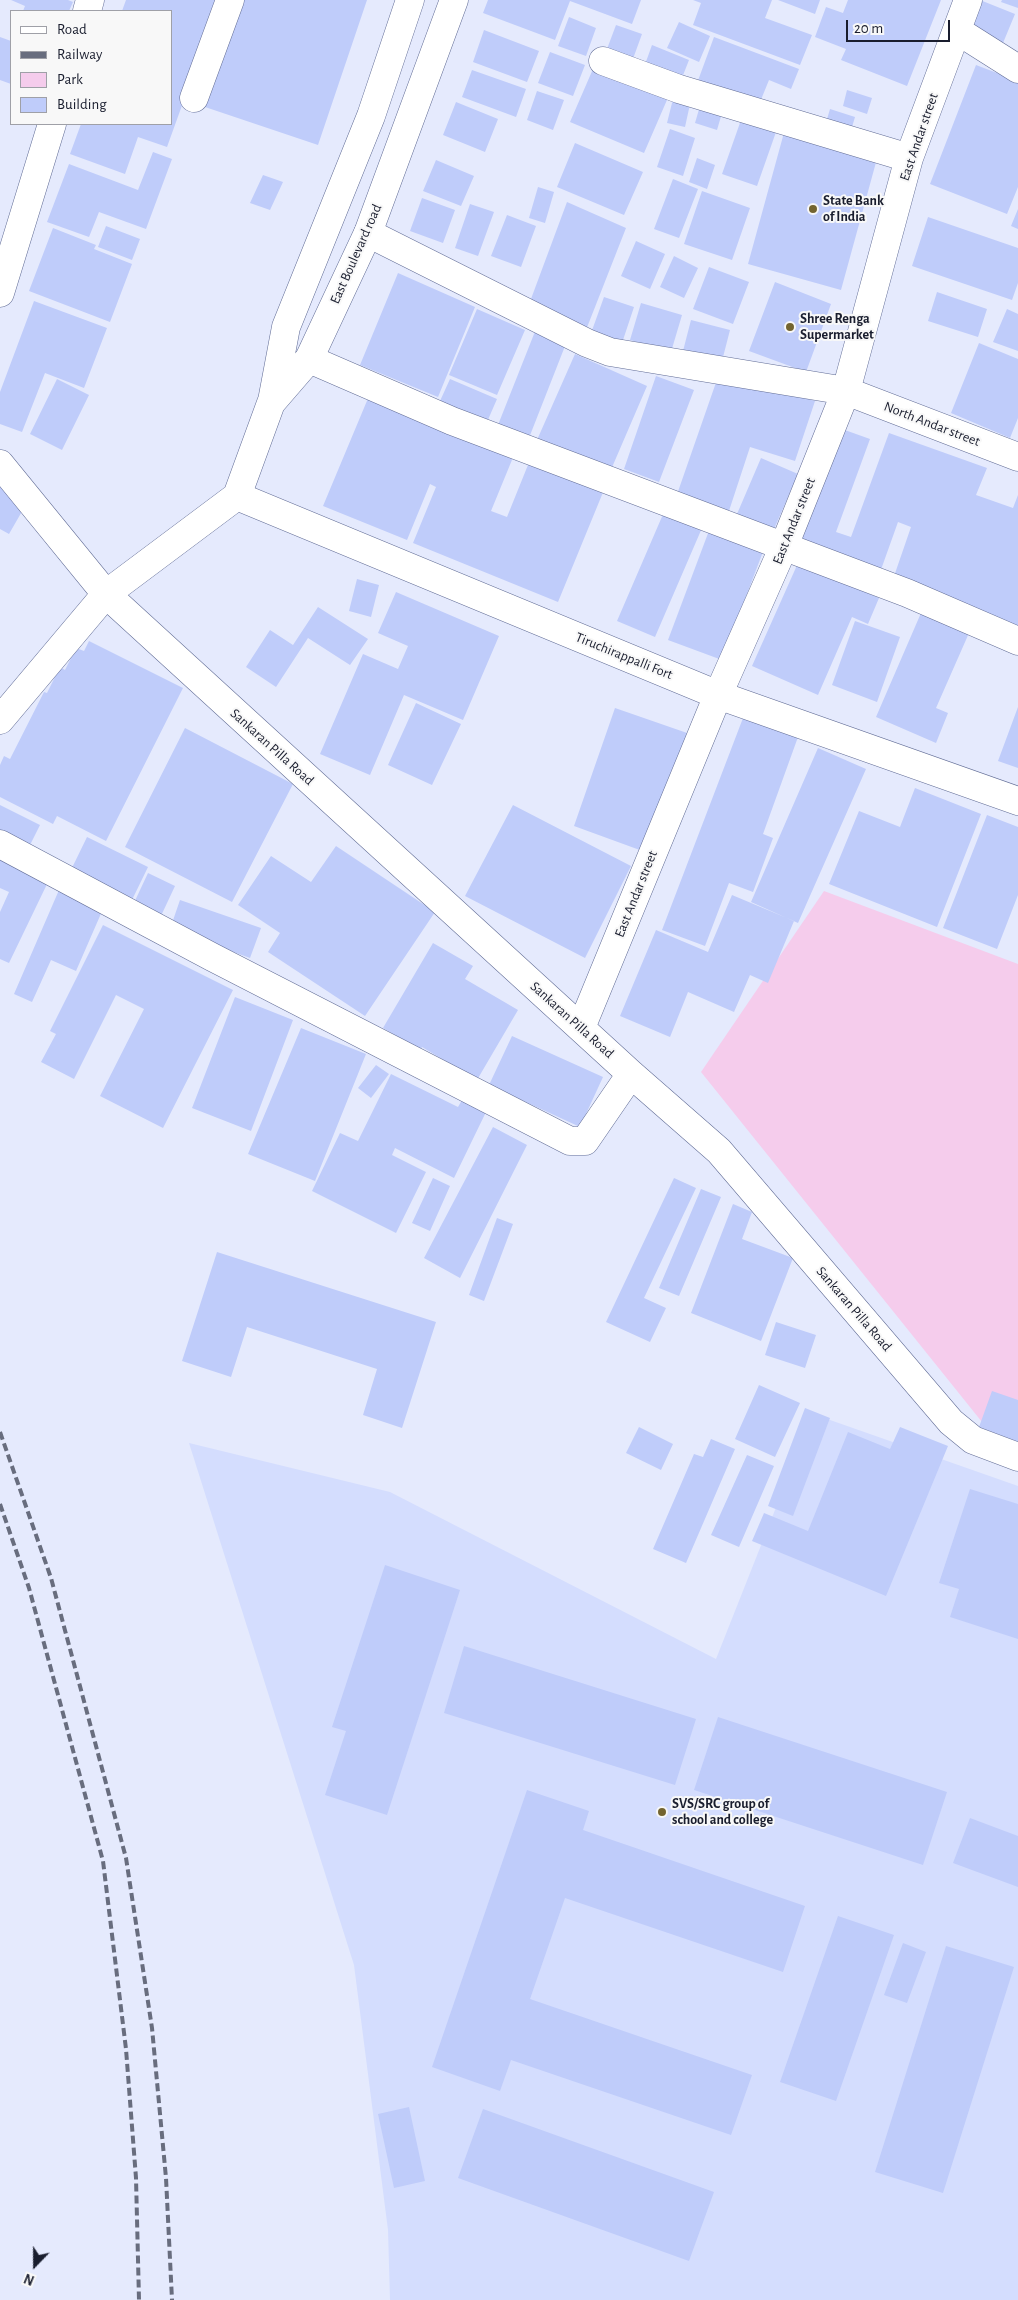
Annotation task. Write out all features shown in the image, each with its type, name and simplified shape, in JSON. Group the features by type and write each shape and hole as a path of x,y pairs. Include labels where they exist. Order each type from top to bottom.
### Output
{"street":[{"path":"194,98 230,0"},
{"path":"271,403 286,327 371,116 410,0"},
{"name":"East Boulevard road","path":"237,496 271,403 308,360 368,233 454,0"},
{"name":"East Andar street","path":"581,1028 718,695 784,546 846,391 909,158 968,0"},
{"path":"958,31 1018,69"},
{"path":"602,61 679,89 909,158"},
{"path":"0,293 52,125"},
{"name":"North Andar street","path":"368,233 588,343 610,352 846,391 1018,457"},
{"path":"308,360 452,421 907,593 1018,641"},
{"name":"Sankaran Pilla Road","path":"0,464 106,594 631,1074 719,1151 950,1422 973,1440 1018,1457"},
{"path":"0,720 106,594 237,496"},
{"name":"Tiruchirappalli Fort","path":"237,496 718,695 1018,800"},
{"path":"0,844 221,962 570,1141 585,1141 631,1074"}],"shaded area":[{"name":"SVS/SRC group of school and college","path":"813,1414 1018,1486 1018,2300 390,2300 388,2230 354,1965 189,1443 390,1492 716,1659"}],"green space":[{"path":"824,891 1018,964 1018,1438 986,1427 701,1072"}],"building":[{"path":"11,0 68,0 73,2 69,10 23,10 25,6"},
{"path":"126,0 220,0 167,147 138,137 125,174 70,154 81,125 172,125 172,10 122,10"},
{"path":"241,0 367,0 318,145 205,107"},
{"path":"488,0 641,0 632,24 570,1 555,40 483,13"},
{"path":"693,0 772,0 765,18 812,35 800,65 693,25 701,3"},
{"path":"778,0 820,0 815,14"},
{"path":"848,0 941,0 907,86 841,60 846,49 815,37 826,7 843,13"},
{"path":"980,0 1015,14 1003,43 968,29"},
{"path":"1002,0 1018,0 1018,8 1001,2"},
{"path":"569,17 596,28 586,56 558,46"},
{"path":"679,22 710,36 699,62 667,48"},
{"path":"616,25 642,34 630,67 604,57"},
{"path":"484,30 539,51 527,82 473,62"},
{"path":"0,37 10,41 10,84 0,80"},
{"path":"714,37 799,69 791,89 769,80 758,107 696,86"},
{"path":"652,45 689,60 680,83 643,70"},
{"path":"550,52 585,65 573,96 538,83"},
{"path":"596,62 670,93 644,153 570,122"},
{"path":"976,65 1018,81 1018,187 1007,214 930,184"},
{"path":"472,70 526,89 516,117 462,97"},
{"path":"847,90 872,98 867,114 843,106"},
{"path":"537,91 564,100 553,130 527,120"},
{"path":"675,91 692,95 685,127 667,123"},
{"path":"702,99 724,106 717,130 695,123"},
{"path":"456,102 498,119 485,152 443,135"},
{"path":"830,109 855,117 850,134 825,126"},
{"path":"741,120 776,132 757,186 722,174"},
{"path":"670,129 695,138 683,176 657,167"},
{"name":"State Bank of India","path":"785,129 878,155 841,290 748,264"},
{"path":"575,143 643,172 624,215 557,187"},
{"path":"153,152 172,159 146,229 99,212 89,237 47,222 69,164 138,190"},
{"path":"697,158 715,165 707,189 689,182"},
{"path":"436,160 474,176 461,206 423,191"},
{"path":"263,175 283,182 270,210 250,203"},
{"path":"673,179 698,189 679,238 654,229"},
{"path":"538,187 554,192 545,223 529,218"},
{"path":"702,191 750,208 732,260 684,244"},
{"path":"422,198 455,210 443,243 410,231"},
{"path":"567,202 626,228 586,330 528,307"},
{"path":"470,204 494,212 478,256 455,248"},
{"path":"1018,209 1018,229 1011,226"},
{"path":"507,215 536,226 521,267 491,256"},
{"path":"928,217 1018,248 1018,283 1012,300 912,266"},
{"path":"106,226 140,239 132,260 98,247"},
{"path":"53,228 96,245 94,249 132,264 110,322 29,291"},
{"path":"636,241 665,254 650,289 621,276"},
{"path":"674,256 698,268 684,298 660,287"},
{"path":"709,267 749,282 733,324 693,309"},
{"path":"398,273 475,307 438,397 360,365"},
{"name":"Shree Renga Supermarket","path":"775,282 831,304 806,372 749,351"},
{"path":"937,292 987,309 978,337 928,321"},
{"path":"604,297 634,307 621,346 590,336"},
{"path":"34,301 107,328 84,388 45,373 22,432 0,424 0,392"},
{"path":"641,303 682,315 671,352 630,340"},
{"path":"477,309 525,330 497,395 449,375"},
{"path":"1007,309 1018,314 1018,351 993,342"},
{"path":"691,320 730,330 722,361 683,351"},
{"path":"536,329 567,341 527,443 496,430"},
{"path":"979,343 1018,359 1018,418 1010,438 951,413"},
{"path":"575,354 647,386 610,472 537,440"},
{"path":"720,371 815,401 795,461 750,447 726,520 674,503"},
{"path":"656,376 694,390 659,482 624,469"},
{"path":"57,379 89,395 62,450 30,434"},
{"path":"450,379 497,399 487,422 440,401"},
{"path":"369,396 514,455 491,511 507,517 532,455 606,485 558,602 413,543 436,487 430,484 407,540 323,506"},
{"path":"842,429 870,439 836,532 851,537 889,433 987,468 976,495 1013,508 1018,495 1018,631 891,585 911,527 898,522 878,578 798,550"},
{"path":"761,458 798,474 771,536 734,521"},
{"path":"0,484 28,501 9,534 0,529"},
{"path":"664,512 702,528 655,637 617,621"},
{"path":"710,528 764,549 722,660 668,640"},
{"path":"798,563 879,598 868,624 852,617 818,695 752,666"},
{"path":"357,579 379,585 371,617 349,611"},
{"path":"396,592 499,636 463,720 404,695 370,775 320,754 363,654 398,669 408,646 378,633"},
{"path":"318,607 368,639 350,665 308,638 276,687 246,667 270,630 293,645"},
{"path":"921,613 969,633 936,708 948,713 936,743 876,717"},
{"path":"855,621 900,637 877,702 832,685"},
{"path":"89,641 183,688 106,841 57,816 53,824 0,797 0,765 4,756 10,759 44,692 47,693 60,667 65,670 76,648 84,651"},
{"path":"416,703 461,724 432,785 388,765"},
{"path":"1018,707 1018,768 998,761"},
{"path":"615,708 690,734 648,853 574,826"},
{"path":"743,718 798,737 763,834 773,838 753,892 729,883 705,946 662,930"},
{"path":"185,728 293,784 232,902 125,847"},
{"path":"818,748 866,769 798,923 751,902"},
{"path":"915,788 981,814 937,927 829,884 859,811 900,827"},
{"path":"0,805 40,825 27,851 0,838"},
{"path":"513,805 631,866 585,958 465,896"},
{"path":"987,815 1018,827 1018,895 997,949 943,928"},
{"path":"87,837 148,867 131,902 70,872"},
{"path":"336,846 435,912 365,1016 268,952 280,933 238,905 271,856 311,882"},
{"path":"0,860 48,882 9,963 0,959 0,912 9,892 0,888"},
{"path":"148,873 175,886 160,918 133,905"},
{"path":"59,890 103,909 76,971 51,960 32,1002 14,994"},
{"path":"732,895 794,921 768,983 750,975 734,1012 688,992 670,1037 620,1016 656,930 708,952"},
{"path":"180,900 261,928 250,958 170,929"},
{"path":"103,925 233,990 163,1128 100,1096 144,1009 116,995 74,1079 41,1062 56,1034 50,1031"},
{"path":"433,943 473,966 465,979 518,1010 477,1080 422,1047 420,1050 383,1028"},
{"path":"235,997 293,1020 251,1131 192,1108"},
{"path":"301,1028 366,1054 315,1181 248,1154"},
{"path":"512,1036 603,1077 580,1127 489,1085"},
{"path":"376,1065 389,1074 371,1098 358,1088"},
{"path":"391,1074 458,1107 462,1100 486,1112 454,1178 395,1148 392,1155 426,1172 396,1233 312,1191 340,1133 358,1141"},
{"path":"493,1127 527,1145 460,1278 424,1258"},
{"path":"433,1178 450,1186 430,1231 412,1223"},
{"path":"674,1178 696,1188 644,1298 666,1308 650,1342 606,1322"},
{"path":"701,1189 721,1197 679,1296 659,1288"},
{"path":"733,1204 752,1212 742,1239 793,1258 761,1341 691,1313"},
{"path":"497,1218 513,1224 484,1301 469,1295"},
{"path":"217,1252 436,1322 402,1428 363,1415 377,1369 247,1327 231,1377 182,1361"},
{"path":"776,1322 816,1335 805,1368 765,1355"},
{"path":"759,1385 800,1403 775,1457 735,1439"},
{"path":"992,1391 1018,1400 1018,1442 979,1427"},
{"path":"805,1408 830,1418 793,1516 768,1506"},
{"path":"639,1427 673,1444 661,1470 626,1453"},
{"path":"900,1427 948,1446 886,1596 752,1541 764,1513 808,1531 848,1432 890,1449"},
{"path":"711,1439 735,1449 686,1563 653,1549 694,1454 703,1457"},
{"path":"747,1455 774,1466 739,1547 711,1535"},
{"path":"970,1489 1018,1504 1018,1639 950,1617 959,1589 939,1583"},
{"path":"385,1565 460,1590 387,1815 325,1795 346,1731 332,1727"},
{"path":"464,1646 696,1719 675,1785 444,1713"},
{"path":"718,1717 947,1792 923,1865 694,1790"},
{"path":"527,1790 589,1811 583,1830 805,1906 783,1972 565,1898 530,1999 752,2075 731,2135 511,2060 500,2091 432,2067"},
{"path":"970,1818 1018,1836 1018,1887 953,1863"},
{"path":"838,1916 894,1935 836,2101 780,2082"},
{"path":"903,1943 926,1952 907,2003 884,1995"},
{"path":"946,1946 1014,1967 943,2193 875,2172"},
{"path":"409,2107 425,2181 394,2188 378,2114"},
{"path":"483,2109 714,2192 689,2261 458,2178"}],"railway":[{"path":"0,1432 51,1578 126,1858 152,2028 166,2178 172,2300"},
{"path":"0,1504 29,1588 103,1861 126,2049 136,2178 139,2300"}],"place":[{"name":"State Bank of India","path":"813,209"},
{"name":"Shree Renga Supermarket","path":"790,327"},
{"name":"SVS/SRC group of school and college","path":"662,1812"}]}
